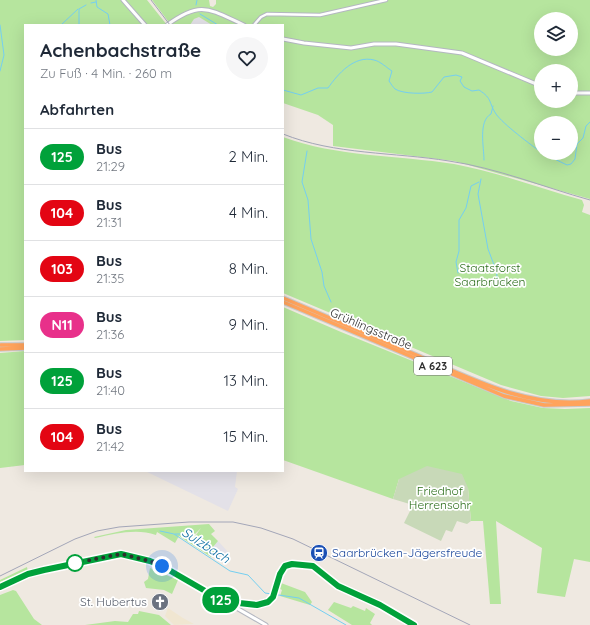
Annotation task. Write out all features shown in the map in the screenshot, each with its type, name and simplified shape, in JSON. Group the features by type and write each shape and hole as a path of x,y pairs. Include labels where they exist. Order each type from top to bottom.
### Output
{"highway":[{"name":"A 623","path":"284,298 505,392 545,401 590,401"},
{"name":"Grühlingsstraße","path":"284,302 504,396 544,405 569,406 590,404"},
{"path":"0,345 24,346"},
{"path":"0,349 24,346"}],"main road":[{"path":"123,0 144,24"},
{"path":"169,24 187,12 201,9 210,10 242,24"},
{"path":"284,39 351,48 374,44 396,44 462,53 534,83"},
{"path":"578,93 590,93"},
{"path":"0,587 28,574 44,570 114,554 130,555 167,568 266,625"}],"street":[{"path":"255,24 261,17 267,14 320,15 386,0"}],"shaded area":[{"path":"199,17 210,24 191,24 194,19"},
{"path":"147,472 237,472 235,487 238,489 228,511"},
{"path":"218,541 228,552 225,555 213,547"},
{"path":"168,608 194,624 174,625 165,616"}],"green space":[{"path":"0,0 147,0 166,24 24,24 24,340 0,341"},
{"path":"152,0 209,0 210,6 213,7 216,4 216,0 590,0 590,199 454,161 333,146 333,125 318,115 284,103 284,24 210,24 199,17 194,19 191,24 170,24"},
{"name":"Staatsforst Saarbrücken","path":"284,137 304,144 346,152 433,161 470,167 582,200 584,205 582,212 590,215 590,396 563,398 541,396 501,385 284,293"},
{"path":"284,307 511,401 543,408 590,408 590,562 574,559 565,597 537,593 542,548 496,521 501,604 490,604 483,521 471,521 468,488 399,479 393,499 284,460"},
{"path":"24,351 24,465 0,468 0,353"},
{"name":"Friedhof Herrensohr","path":"427,466 462,474 468,488 471,521 467,524 457,521 452,532 446,530 441,541 404,523 413,505 393,499 399,479"},
{"path":"209,524 215,531 211,534 218,541 213,547 196,535 201,528 195,534 188,530 183,534 189,540 195,535 215,551 211,557 179,536 175,543 157,532 156,535 133,532 94,537 126,530"},
{"path":"27,567 28,572 0,585 0,580"},
{"path":"150,568 178,580 172,594 164,590 146,588 144,582 148,579"},
{"path":"281,583 305,592 312,602 310,605 280,596 282,590 279,588"},
{"path":"13,590 16,591 34,619 42,625 0,625 0,595"},
{"path":"334,602 351,608 353,606 365,611 366,608 375,614 370,623 372,625 352,625 328,610"},
{"path":"139,611 159,615 171,625 85,625 115,621 128,622 133,614 138,614"}],"waterway":[{"path":"96,0 97,7 108,14 110,24"},
{"path":"196,5 197,0"},
{"path":"91,3 96,2"},
{"path":"79,24 79,9 86,5"},
{"path":"62,24 78,9"},
{"path":"200,14 216,24"},
{"path":"0,25 4,55 0,71"},
{"path":"284,90 301,95 318,88 328,88 347,67 360,60 367,59 379,62 392,71 389,81 395,89 408,93 432,92 444,77 456,75 462,77 460,81 464,87 472,91 479,90 483,93 488,98 496,114 517,134 534,147"},
{"path":"484,160 483,128 484,122 491,114 493,106"},
{"path":"578,143 583,138 586,126 590,122"},
{"path":"307,151 302,182 308,200 311,239 322,272 324,286 331,302"},
{"path":"557,160 567,165 571,164 574,160"},
{"path":"481,179 478,194 488,249 496,270 498,283"},
{"path":"458,273 456,262 459,251 459,220 466,208 471,186 479,182"},
{"name":"Sulzbach","path":"160,531 174,534 230,571 248,575 265,593 299,598 346,625"},
{"name":"Sulzbach","path":"175,534 182,534"}],"railway":[{"path":"151,0 169,24"},
{"path":"284,134 323,146 467,164 485,168 590,200"},
{"path":"0,576 75,539 97,531 119,527 189,522 233,522 261,528 293,539 470,625"}],"bus line":[{"name":"125","path":"0,587 28,574 110,555 121,554 150,561 176,572 226,603 230,602 257,605 266,603 272,599 282,569 286,565 310,564 323,572 338,586 380,605 414,625"}],"place":[{"name":"Saarbrücken-Jägersfreude","path":"319,553"},
{"name":"St. Hubertus","path":"160,602"}],"route":[{"path":"75,563 74,564 110,555 121,554 130,555 162,566"}]}
